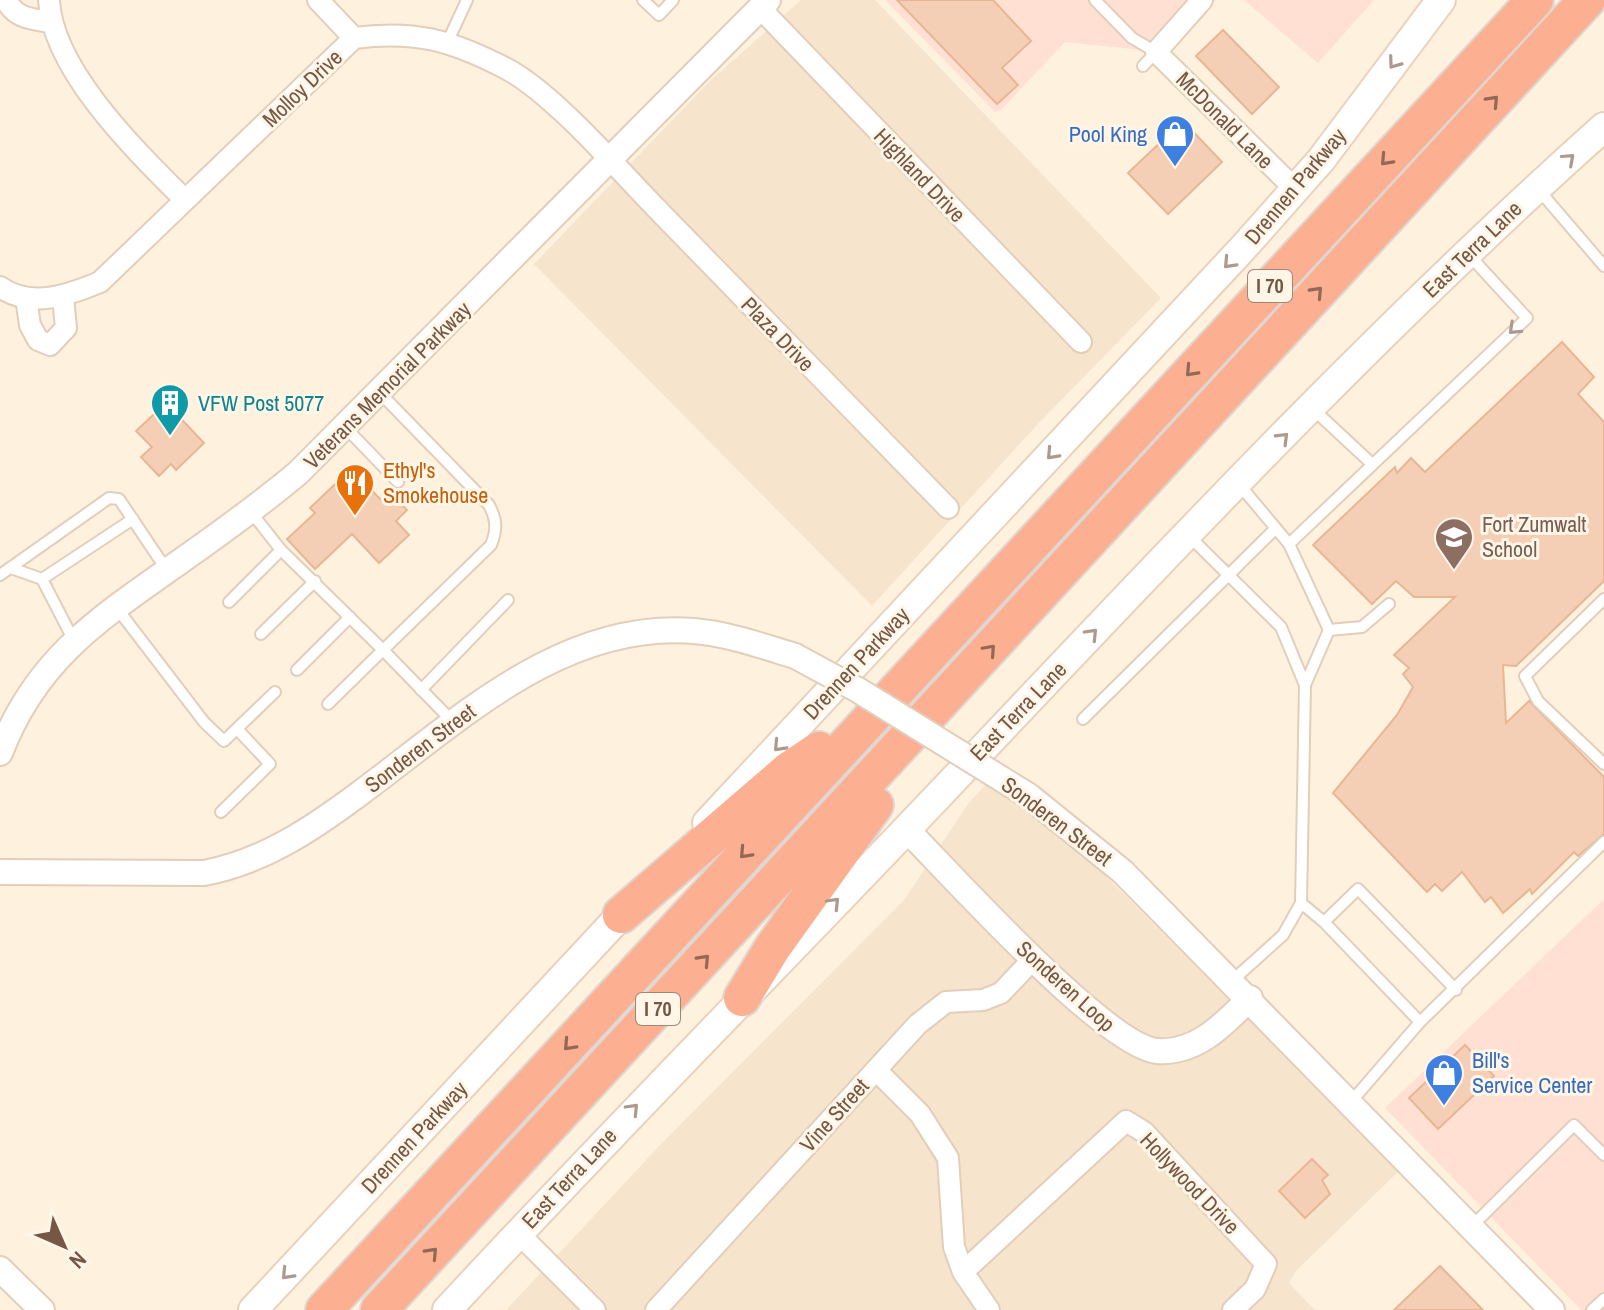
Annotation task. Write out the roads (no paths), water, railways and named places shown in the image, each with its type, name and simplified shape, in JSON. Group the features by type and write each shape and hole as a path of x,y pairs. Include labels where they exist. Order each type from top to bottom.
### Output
{"highway":[{"name":"I 70","path":"324,1310 1535,0"},
{"name":"I 70","path":"379,1310 938,708 1150,473 1587,0"},
{"path":"742,998 773,947 902,768 938,708"},
{"path":"621,915 789,770 874,713"}],"main road":[{"name":"Drennen Parkway","path":"253,1310 1295,189 1441,0"},
{"name":"East Terra Lane","path":"447,1310 742,998 1238,483 1467,252 1604,127"}],"street":[{"path":"6,0 11,10 24,18 50,22"},
{"path":"49,0 50,22 80,77 122,137 185,200"},
{"path":"318,0 354,38"},
{"path":"1150,59 1202,0"},
{"name":"Veterans Memorial Parkway","path":"0,753 21,706 73,639 115,606 251,512 347,429 760,3"},
{"name":"Highland Drive","path":"760,3 1081,342"},
{"name":"Molloy Drive","path":"0,287 26,298 63,297 100,282 354,38 393,33 416,34 447,43 506,68 530,84 609,159"},
{"name":"McDonald Lane","path":"1150,59 1295,189"},
{"name":"Plaza Drive","path":"609,159 948,508"},
{"path":"26,298 30,325 38,340 50,345 66,328 63,297"},
{"name":"Sonderen Street","path":"0,872 204,873 233,867 280,847 305,831 492,695 545,664 597,641 693,631 741,640 795,656 858,690 1029,796 1123,872 1242,989 1552,1310"},
{"name":"Sonderen Loop","path":"906,829 1034,958 1104,1023 1131,1042 1158,1051 1185,1047 1213,1035 1242,989"},
{"name":"Vine Street","path":"660,1309 918,1024 946,1002 983,1000 1001,993 1034,958"},
{"path":"876,1070 920,1114 948,1158 954,1247 963,1272 989,1310"},
{"name":"Hollywood Drive","path":"963,1272 1126,1121 1144,1132 1266,1264 1255,1289 1233,1310"},
{"path":"518,1233 595,1310"},
{"path":"0,1269 42,1310"}],"lane":[{"path":"447,43 467,0"},
{"path":"643,0 659,15 673,0"},
{"path":"1095,0 1150,59"},
{"path":"1537,187 1604,266"},
{"path":"1289,544 1527,318 1467,252"},
{"path":"328,704 491,545 496,533 495,517 489,505 381,394"},
{"path":"1312,408 1371,463"},
{"path":"347,429 398,482"},
{"path":"1238,483 1289,544 1329,630 1305,685 1301,903 1283,935 1242,989"},
{"path":"0,575 109,498 119,499 168,570"},
{"path":"251,512 281,550 455,724"},
{"path":"42,579 133,519"},
{"path":"1083,719 1275,529"},
{"path":"1188,535 1281,627 1305,685"},
{"path":"229,602 281,550"},
{"path":"11,568 42,579 73,639"},
{"path":"261,634 315,581"},
{"path":"1604,599 1525,676 1538,701 1604,764"},
{"path":"421,690 508,600"},
{"path":"1329,630 1362,627 1389,604"},
{"path":"115,606 204,722 224,741 275,692"},
{"path":"297,670 350,617"},
{"path":"221,812 270,764 237,729"},
{"path":"1350,1103 1420,1022 1604,842"},
{"path":"1324,922 1358,889 1456,990"},
{"path":"1301,903 1324,922 1420,1022"},
{"path":"1471,1227 1574,1125 1604,1155"},
{"path":"1592,1310 1604,1299"}],"place":[{"name":"Pool King","path":"1175,168"},
{"name":"VFW Post 5077","path":"170,437"},
{"name":"Ethyl's Smokehouse","path":"355,517"},
{"name":"Fort Zumwalt School","path":"1454,571"},
{"name":"Bill's Service Center","path":"1444,1107"}]}
